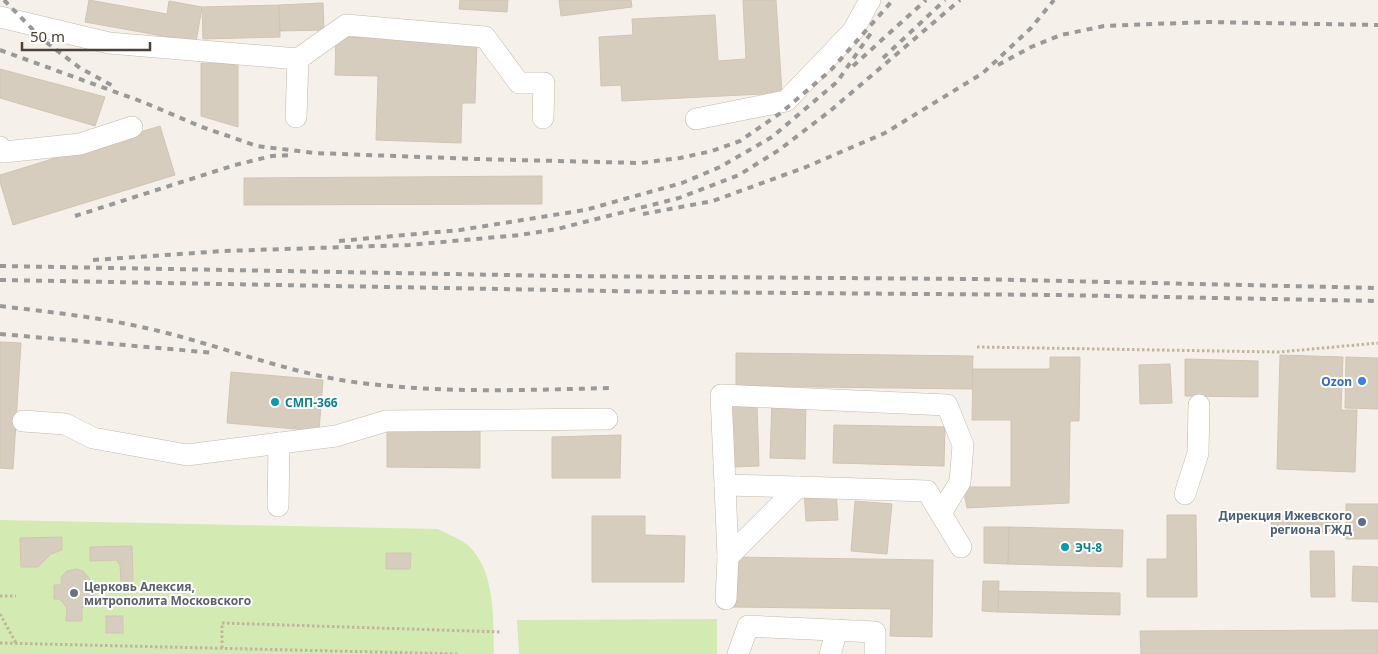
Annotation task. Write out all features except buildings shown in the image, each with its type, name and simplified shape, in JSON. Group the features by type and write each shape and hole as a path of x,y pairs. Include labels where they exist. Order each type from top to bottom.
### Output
{"lane":[{"path":"696,119 786,101 853,31 870,0"},
{"path":"0,17 109,43 298,59 346,24 485,38 519,83 544,82 543,118"},
{"path":"296,117 298,59"},
{"path":"0,147 4,152 80,144 132,127"},
{"path":"726,599 728,557 721,394 947,405 963,445 960,482 940,513"},
{"path":"1185,494 1198,453 1198,405"},
{"path":"23,421 65,424 93,438 187,454 336,436 386,421 607,418"},
{"path":"278,506 279,444"},
{"path":"724,485 927,491 960,482"},
{"path":"728,557 798,487"},
{"path":"927,491 961,547"},
{"path":"738,654 748,626 875,632 875,654"},
{"path":"830,654 837,630"}],"path":[{"path":"977,348 1279,352 1378,343"},
{"path":"0,596 16,596"},
{"path":"0,614 16,644"},
{"path":"222,648 222,623 502,632"},
{"path":"0,644 459,654"}],"green space":[{"path":"0,520 438,529 469,546 478,557 484,569 489,583 493,612 494,654 0,654"},
{"path":"717,619 717,654 519,654 517,620"}],"railway":[{"path":"4,0 42,39 80,68 115,87"},
{"path":"0,50 257,146 314,153 641,163 680,158 712,151 740,141 782,112 831,70 893,0"},
{"path":"853,66 926,0"},
{"path":"883,58 945,0"},
{"path":"93,260 224,251 409,245 520,235 557,229 679,198 739,175 779,150 830,111 960,0"},
{"path":"643,214 713,201 806,167 885,133 983,73 1031,28 1054,0"},
{"path":"998,65 1031,47 1061,35 1104,26 1205,22 1378,25"},
{"path":"339,241 460,230 585,210 682,183 720,167 772,137 837,82 871,33"},
{"path":"75,216 235,165 272,156 291,155"},
{"path":"0,266 563,276 973,279 1378,288"},
{"path":"0,280 666,292 1058,295 1378,301"},
{"path":"0,306 128,324 171,334 296,370 347,381 413,388 446,389 612,388"},
{"path":"0,334 215,353"}],"place":[{"name":"Ozon","path":"1362,381"},
{"name":"СМП-366","path":"275,402"},
{"name":"Дирекция Ижевского региона ГЖД","path":"1362,522"},
{"name":"ЭЧ-8","path":"1065,547"},
{"name":"Церковь Алексия, митрополита Московского","path":"74,593"}]}
